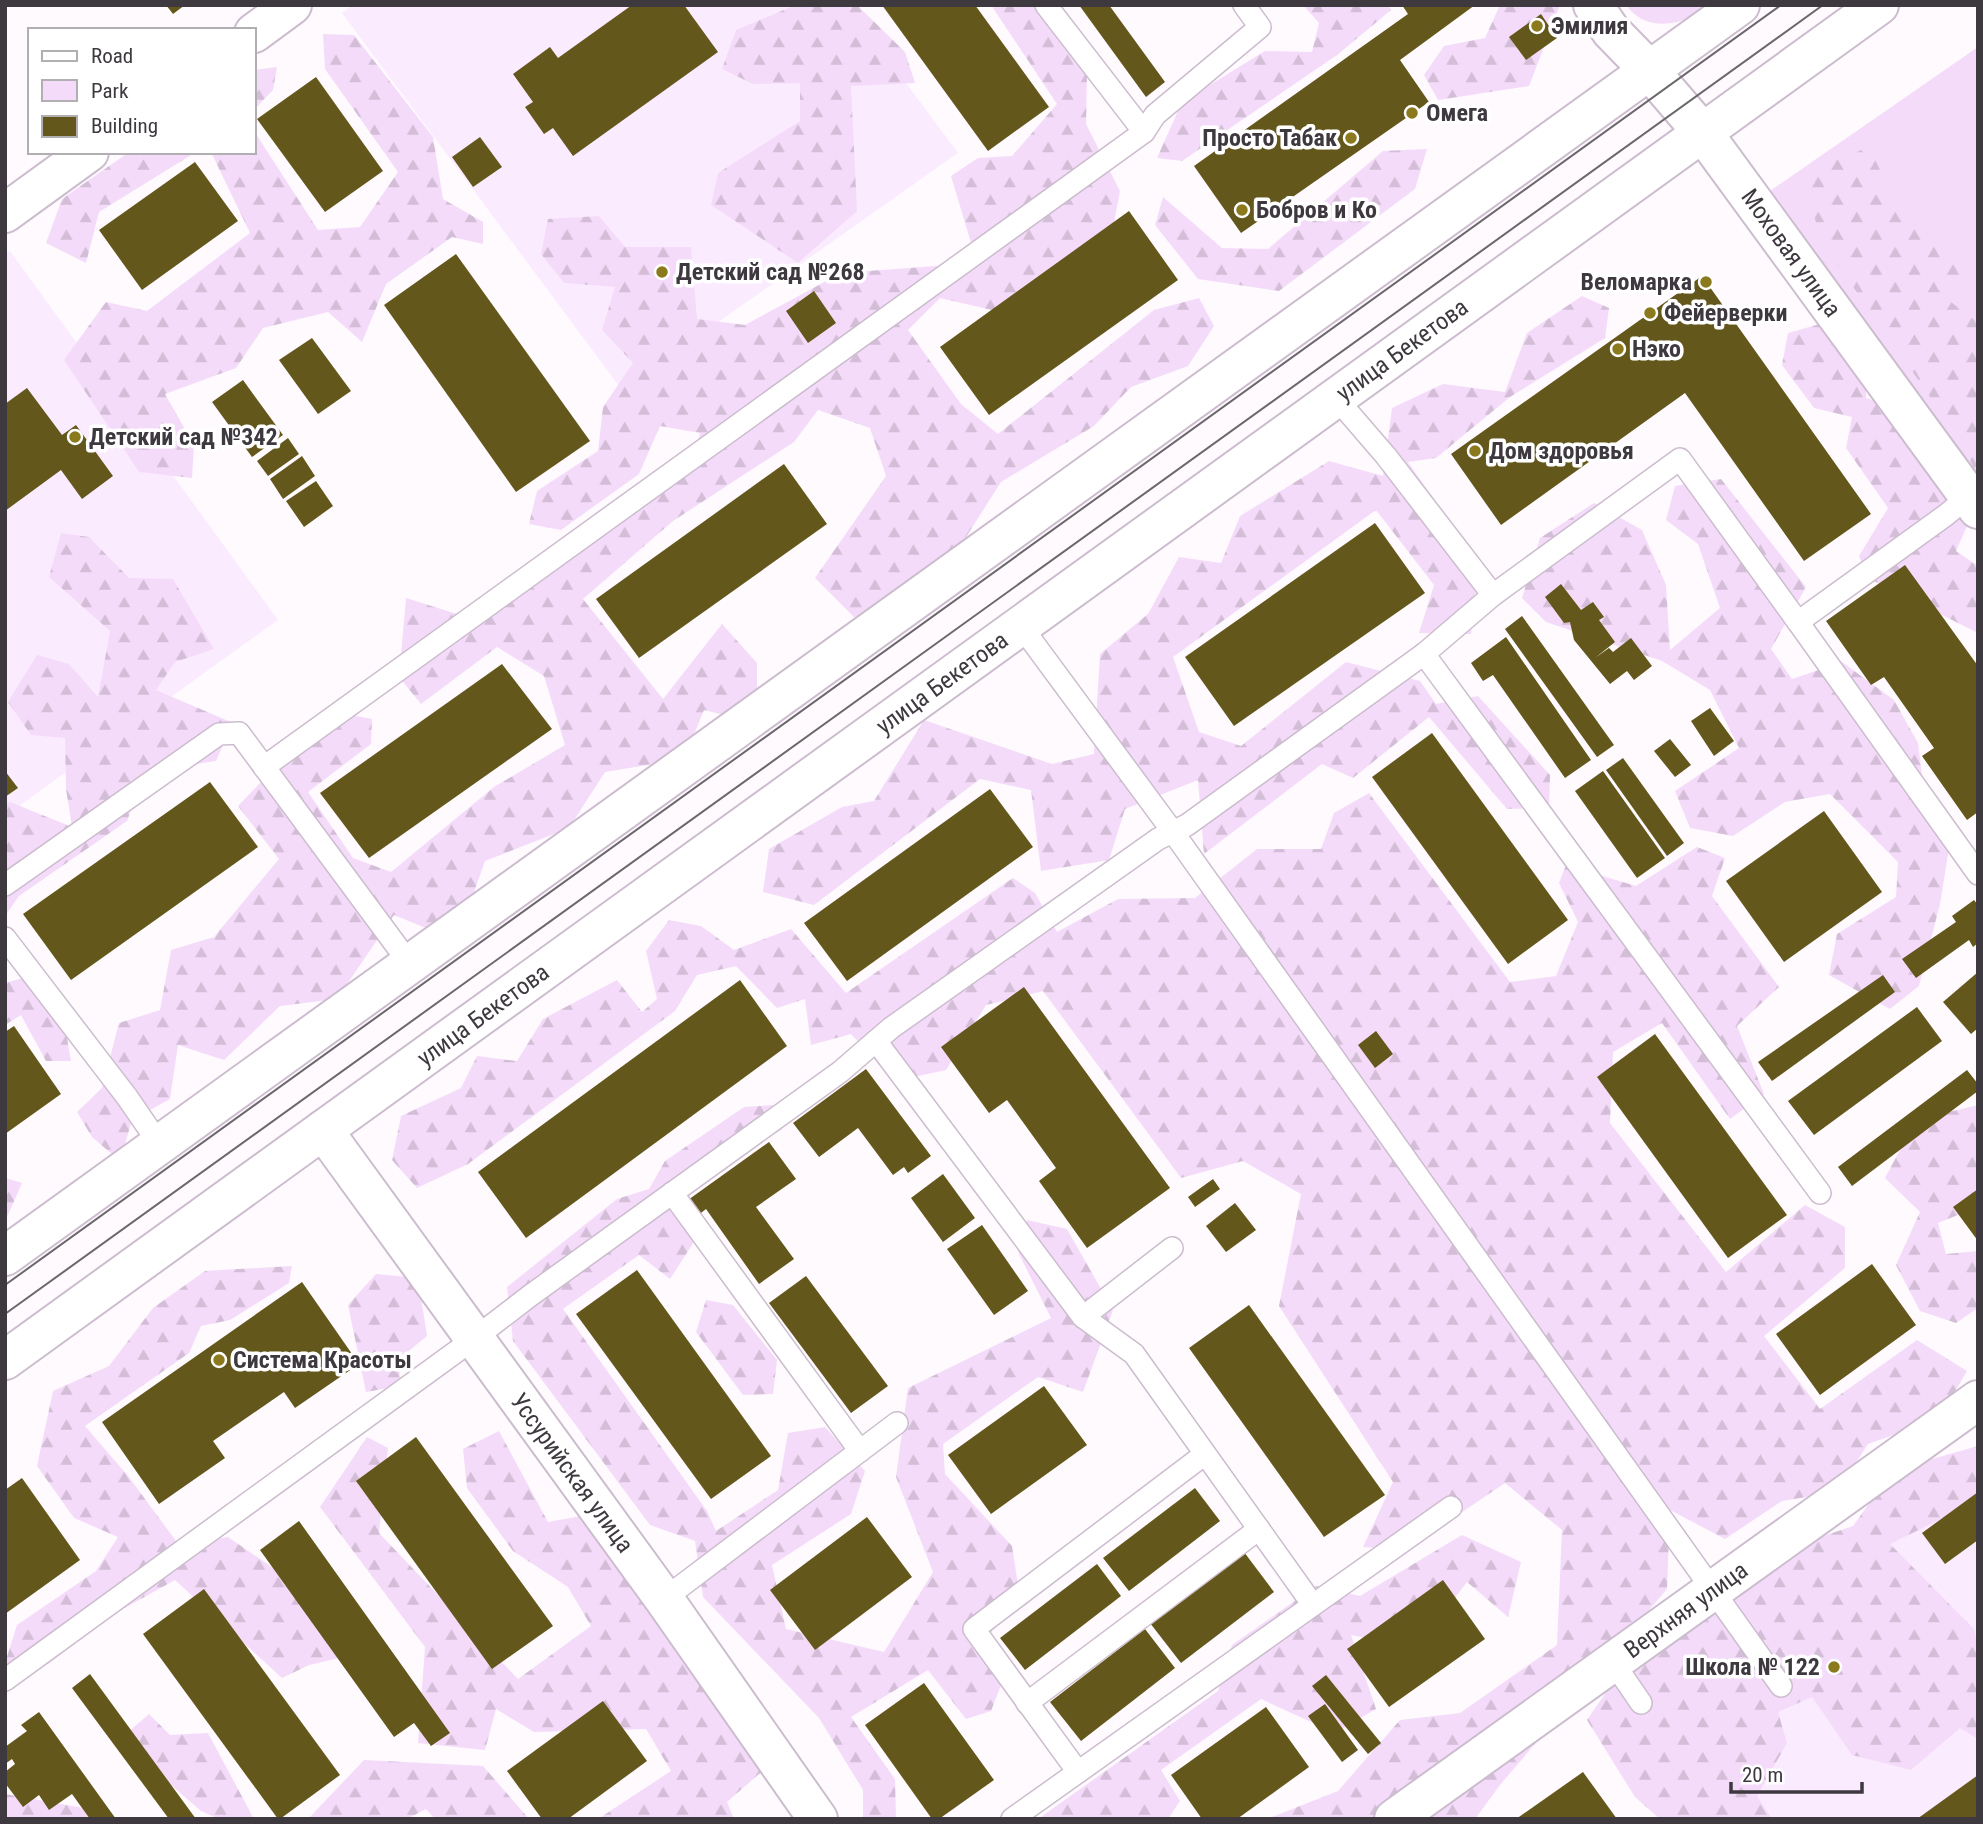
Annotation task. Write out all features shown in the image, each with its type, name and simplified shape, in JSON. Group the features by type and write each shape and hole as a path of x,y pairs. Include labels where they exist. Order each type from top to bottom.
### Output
{"main road":[{"path":"256,32 292,5"},
{"name":"Моховая улица","path":"1593,5 1611,31 1703,133 1973,503"},
{"path":"5,1256 1740,5"},
{"name":"улица Бекетова","path":"5,1360 1880,5"},
{"path":"5,213 86,154"},
{"name":"Уссурийская улица","path":"323,1130 664,1599 818,1819"},
{"name":"Верхняя улица","path":"1410,1814 1613,1662 1978,1400"}],"lane":[{"path":"1046,5 1144,132"},
{"path":"264,767 1144,132 1155,115 1260,27 1244,5"},
{"path":"1336,398 1385,456 1493,595"},
{"path":"5,1681 840,1072 891,1028 1147,847 1187,825 1424,654 1493,595 1680,459 1978,874"},
{"path":"1798,622 1946,515 1973,503"},
{"path":"1021,626 1173,832 1781,1686"},
{"path":"1424,654 1820,1193"},
{"path":"5,885 219,734 239,733 410,964"},
{"path":"9,951 127,1097 160,1144"},
{"path":"876,1041 1083,1317 1133,1354 1313,1605"},
{"path":"672,1193 860,1451"},
{"path":"1083,1317 1172,1248"},
{"path":"664,1599 897,1423"},
{"path":"1078,1772 974,1629 1205,1454"},
{"path":"1012,1819 1451,1507"},
{"path":"1027,1703 1259,1529"},
{"path":"1613,1662 1641,1703"}],"shaded area":[{"name":"Детский сад №268","path":"353,5 848,5 958,153 622,390 342,13"},
{"name":"Детский сад №342","path":"10,251 278,620 5,816 5,255"},
{"name":"Школа № 122","path":"1978,1462 1978,1819 1688,1819 1742,1631"}],"green space":[{"path":"790,5 857,5 905,52 915,83 851,86 857,211 798,263 711,205 718,173 800,121 800,83 753,84 722,69 736,30 791,7"},
{"path":"991,5 1047,5 1087,75 1086,124 1120,191 1105,270 1031,319 940,298 908,330 961,404 998,434 1154,310 1199,298 1214,326 1188,366 1131,387 1094,426 1001,482 954,556 861,624 815,578 886,476 870,428 818,410 794,442 673,521 583,599 663,699 722,624 757,663 757,695 732,717 704,710 684,759 605,772 569,828 485,861 466,915 438,933 394,915 337,999 280,1006 224,1060 178,1045 170,1099 132,1120 120,1161 92,1137 77,1112 102,1088 119,1023 160,1010 171,950 214,937 279,859 238,806 329,711 372,719 371,744 308,792 353,858 391,872 494,787 565,745 544,676 497,647 421,704 399,677 406,598 476,620 691,465 700,433 660,426 639,474 561,530 529,524 537,491 598,451 603,407 633,363 602,330 615,287 564,283 541,254 548,219 599,216 625,247 691,247 697,319 745,325 841,273 977,263 951,176 978,158 1012,156 1057,104"},
{"path":"1303,5 1388,5 1391,10 1337,55 1182,161 1157,158 1182,102 1265,51 1312,52 1319,23"},
{"path":"1500,5 1560,5 1529,86 1438,100 1424,75 1444,46 1485,38"},
{"path":"1626,5 1705,5 1684,20 1658,24 1637,16"},
{"path":"323,34 354,35 433,137 443,199 483,222 483,244 452,237 386,284 362,342 328,312 263,328 236,368 165,394 194,445 192,478 139,472 64,360 106,302 147,311 250,233 212,154 256,154 256,134 318,230 360,227 398,172 325,69"},
{"path":"1978,47 1978,490 1767,193"},
{"path":"277,67 273,90 256,108 256,70"},
{"path":"1869,147 1894,199 1963,270 1947,299 1978,323 1978,477 1961,441 1821,241 1803,174"},
{"path":"1427,149 1415,189 1279,291 1198,279 1155,225 1163,197 1222,248 1268,249 1383,151"},
{"path":"126,154 193,154 99,212 86,263 46,243 62,199"},
{"path":"1582,296 1609,308 1605,338 1510,397 1436,458 1408,462 1479,564 1471,634 1419,633 1434,585 1376,510 1173,657 1199,732 1241,746 1346,662 1420,681 1436,704 1478,696 1550,775 1549,808 1507,809 1429,717 1353,778 1322,764 1204,854 1198,780 1125,809 1109,860 1041,871 1031,790 980,779 814,905 763,892 769,849 842,807 874,801 924,720 1052,764 1094,754 1100,654 1148,614 1179,557 1221,563 1240,516 1329,461 1383,476 1392,408 1443,384 1505,392 1527,333"},
{"path":"1820,324 1866,368 1866,398 1892,405 1972,515 1956,551 1978,566 1978,633 1868,578 1859,556 1888,508 1846,448 1852,417 1814,408 1782,365 1788,333"},
{"path":"1721,479 1806,587 1771,649 1792,679 1842,662 1894,700 1918,743 1924,791 1953,823 1940,904 1919,986 1890,1009 1829,975 1837,934 1896,897 1898,862 1830,794 1785,802 1733,836 1690,828 1675,791 1739,748 1710,690 1662,661 1546,622 1522,598 1540,538 1594,503 1642,530 1666,585 1670,650 1720,608 1698,544 1666,520 1675,486"},
{"path":"61,533 89,537 129,578 173,579 214,649 175,662 156,690 233,723 216,761 145,772 127,821 19,896 5,916 5,804 10,802 72,827 66,789 65,738 31,735 8,702 37,655 69,664 98,697 110,631 49,577"},
{"path":"1369,793 1510,982 1556,976 1578,922 1559,883 1566,865 1636,886 1697,847 1725,858 1712,896 1779,987 1737,1026 1764,1094 1730,1119 1662,1023 1613,1052 1610,1123 1726,1272 1805,1205 1845,1227 1845,1268 1764,1336 1820,1409 1917,1340 1967,1371 1939,1419 1868,1444 1837,1492 1782,1501 1725,1539 1670,1510 1667,1589 1500,1785 1475,1819 1267,1819 1338,1791 1400,1720 1460,1713 1557,1645 1562,1530 1505,1483 1408,1549 1363,1547 1393,1482 1279,1306 1301,1194 1243,1161 1181,1178 1043,991 986,1005 946,1070 895,1081 851,1034 811,1045 805,999 777,1008 736,966 697,975 675,1011 468,1164 417,1188 392,1160 401,1116 461,1088 477,1056 517,1061 543,1019 617,980 642,1012 657,999 646,951 669,920 701,926 734,950 791,929 846,993 1013,878 1035,893 1057,932 1118,899 1195,898 1257,849 1321,849 1334,813"},
{"path":"23,978 65,1026 71,1061 46,1061 21,1015 5,1025 5,983"},
{"path":"774,1105 782,1129 687,1188 694,1242 670,1279 639,1255 563,1309 707,1511 716,1531 778,1490 788,1433 825,1427 865,1471 851,1514 772,1565 786,1629 884,1652 933,1572 896,1477 908,1388 1051,1318 1018,1252 1027,1220 1067,1229 1113,1310 1083,1392 1038,1377 943,1444 945,1474 1012,1546 1021,1604 990,1633 1008,1667 991,1711 966,1719 928,1670 851,1717 895,1779 896,1819 863,1819 863,1790 819,1718 703,1597 695,1541 650,1525 513,1341 507,1287 617,1199 649,1189 665,1161 744,1107"},
{"path":"1978,1105 1978,1207 1938,1223 1946,1254 1978,1251 1978,1308 1956,1323 1920,1311 1896,1265 1920,1212 1885,1178 1916,1120"},
{"path":"5,1178 22,1183 5,1217"},
{"path":"292,1266 289,1283 230,1320 201,1326 189,1353 85,1426 128,1476 179,1545 228,1537 323,1602 352,1655 309,1665 282,1678 175,1580 112,1615 48,1664 5,1663 17,1625 96,1571 118,1537 74,1518 37,1466 53,1391 109,1366 153,1308 205,1271"},
{"path":"376,1274 418,1278 427,1336 399,1359 400,1386 366,1392 348,1305"},
{"path":"706,1300 733,1305 777,1360 773,1394 743,1395 696,1332"},
{"path":"499,1431 548,1522 592,1514 633,1584 737,1669 767,1767 727,1802 734,1819 598,1819 671,1771 646,1729 534,1732 496,1709 485,1750 418,1743 425,1647 320,1507 367,1437 388,1448 379,1533 518,1679 591,1626 568,1587 513,1551 467,1488 463,1449"},
{"name":"Школа № 122","path":"1978,1446 1978,1501 1890,1544 1974,1629 1978,1647 1978,1739 1960,1728 1911,1770 1852,1755 1812,1697 1778,1712 1787,1743 1757,1796 1772,1819 1660,1819 1635,1797 1587,1720 1655,1621 1779,1551 1853,1526 1893,1470"},
{"path":"1462,1535 1521,1562 1508,1617 1467,1582 1438,1620 1404,1646 1351,1635 1376,1709 1335,1733 1261,1699 1161,1770 1180,1801 1168,1819 1038,1819 1218,1691 1232,1645 1316,1586 1360,1596"},
{"path":"149,1714 170,1735 208,1733 254,1819 219,1819 201,1811 119,1740"},
{"path":"364,1760 483,1766 529,1819 435,1819 426,1809 407,1819 308,1819"},
{"path":"5,1794 95,1810 101,1819 5,1819"}],"building":[{"path":"166,5 185,5 173,14"},
{"path":"632,5 684,5 718,52 573,156 553,128 544,134 525,107 533,102 513,74 550,47 558,58"},
{"path":"882,5 975,5 1049,107 988,151"},
{"path":"1079,5 1109,5 1165,82 1146,97"},
{"path":"1402,5 1475,5 1400,60 1429,102 1241,233 1194,166 1408,14"},
{"name":"Эмилия","path":"1541,14 1557,38 1526,60 1509,37"},
{"path":"316,77 383,171 325,212 257,119"},
{"path":"480,137 502,167 473,187 452,157"},
{"path":"195,162 238,221 142,290 99,230"},
{"path":"1129,211 1178,280 989,415 940,347"},
{"path":"456,254 590,441 516,492 384,305"},
{"path":"1702,276 1871,514 1804,561 1685,393 1501,525 1451,454"},
{"path":"814,291 836,323 808,343 786,311"},
{"path":"312,338 351,391 318,414 279,360"},
{"path":"243,380 283,435 252,457 212,402"},
{"path":"27,388 62,435 76,425 113,476 82,499 61,470 5,511 5,404"},
{"path":"288,438 299,454 268,476 257,461"},
{"path":"302,456 315,476 283,499 270,479"},
{"path":"784,464 827,524 639,658 596,599"},
{"path":"316,481 333,506 304,527 286,501"},
{"path":"1375,523 1425,593 1234,726 1185,657"},
{"path":"1905,565 1978,666 1978,812 1967,820 1922,756 1934,748 1884,677 1871,685 1826,621"},
{"path":"1561,584 1581,610 1593,602 1604,617 1599,620 1615,642 1595,658 1609,648 1613,652 1631,638 1652,666 1634,680 1627,671 1610,684 1574,640 1570,622 1564,623 1545,597"},
{"path":"1522,616 1614,745 1597,757 1505,629"},
{"path":"1506,637 1591,760 1565,778 1493,675 1483,681 1471,663"},
{"path":"502,664 552,729 369,858 320,793"},
{"path":"1710,708 1734,741 1714,756 1691,721"},
{"path":"1432,733 1568,920 1508,964 1372,777"},
{"path":"1670,739 1691,765 1675,777 1654,751"},
{"path":"1623,758 1684,843 1667,856 1606,770"},
{"path":"5,771 18,788 5,797"},
{"path":"1603,771 1665,858 1637,878 1575,791"},
{"path":"210,782 258,847 71,980 23,914"},
{"path":"990,789 1033,847 847,981 804,923"},
{"path":"1824,811 1882,892 1784,962 1726,881"},
{"path":"1974,900 1978,905 1978,943 1973,947 1969,940 1916,978 1902,959 1956,922 1952,916"},
{"path":"1978,972 1978,1028 1971,1034 1943,1002"},
{"path":"1883,975 1895,992 1772,1081 1758,1062"},
{"path":"740,980 787,1046 526,1238 478,1172"},
{"path":"1024,987 1170,1188 1087,1248 1039,1181 1056,1168 1007,1100 989,1113 941,1047"},
{"path":"1917,1007 1942,1041 1814,1135 1788,1101"},
{"path":"14,1026 61,1094 5,1134 5,1032"},
{"path":"1376,1031 1393,1054 1375,1068 1358,1045"},
{"path":"1655,1034 1787,1215 1728,1258 1597,1077"},
{"path":"866,1069 931,1156 908,1173 904,1167 893,1175 858,1128 819,1157 793,1123"},
{"path":"1967,1070 1978,1084 1978,1091 1852,1186 1838,1167"},
{"path":"769,1142 796,1179 756,1207 794,1259 759,1284 706,1209 692,1220 681,1205"},
{"path":"943,1174 975,1218 943,1242 911,1198"},
{"path":"1213,1179 1220,1189 1195,1207 1188,1197"},
{"path":"1978,1189 1978,1241 1953,1207"},
{"path":"1235,1203 1256,1230 1226,1252 1206,1226"},
{"path":"982,1225 1028,1291 994,1315 947,1249"},
{"path":"1872,1264 1916,1325 1820,1395 1776,1334"},
{"path":"637,1270 771,1456 711,1499 576,1314"},
{"path":"806,1276 888,1386 851,1413 769,1303"},
{"path":"302,1282 359,1364 295,1408 284,1392 213,1441 225,1458 159,1504 102,1422"},
{"path":"1249,1305 1385,1495 1324,1537 1189,1348"},
{"path":"1044,1386 1087,1445 991,1514 948,1455"},
{"path":"416,1437 553,1626 492,1669 356,1481"},
{"path":"22,1478 80,1560 5,1614 5,1490"},
{"path":"1195,1488 1220,1521 1129,1591 1103,1558"},
{"path":"1978,1492 1978,1540 1945,1564 1922,1533"},
{"path":"867,1517 912,1577 815,1650 770,1590"},
{"path":"299,1521 450,1733 431,1746 414,1723 394,1737 260,1550"},
{"path":"1244,1552 1274,1592 1181,1663 1150,1623"},
{"path":"1097,1564 1121,1596 1025,1670 1000,1638"},
{"path":"1443,1580 1485,1639 1389,1707 1347,1649"},
{"path":"204,1589 340,1775 280,1819 143,1634"},
{"path":"1145,1629 1175,1668 1081,1741 1050,1702"},
{"path":"90,1674 196,1819 169,1819 72,1688"},
{"path":"1326,1675 1381,1743 1368,1754 1312,1686"},
{"path":"924,1683 994,1780 939,1819 932,1819 865,1725"},
{"path":"603,1701 647,1761 568,1819 542,1819 507,1771"},
{"path":"1325,1704 1358,1750 1342,1762 1308,1716"},
{"path":"1266,1707 1309,1767 1237,1819 1202,1819 1171,1775"},
{"path":"39,1712 116,1819 90,1819 72,1794 49,1810 39,1795 23,1807 5,1783 5,1772 15,1764 12,1759 5,1764 5,1747 27,1731 21,1725"},
{"path":"1583,1772 1617,1819 1516,1819"},
{"path":"1978,1775 1978,1819 1917,1819"}],"tram line":[{"path":"5,1285 1781,5"},
{"path":"5,1314 1823,5"}],"place":[{"name":"Эмилия","path":"1537,26"},
{"name":"Омега","path":"1412,113"},
{"name":"Просто Табак","path":"1351,138"},
{"name":"Бобров и Ко","path":"1242,210"},
{"name":"Детский сад №268","path":"662,272"},
{"name":"Веломарка","path":"1706,282"},
{"name":"Фейерверки","path":"1650,313"},
{"name":"Нэко","path":"1618,349"},
{"name":"Детский сад №342","path":"75,437"},
{"name":"Дом здоровья","path":"1475,451"},
{"name":"Система Красоты","path":"219,1360"},
{"name":"Школа № 122","path":"1834,1667"}]}
